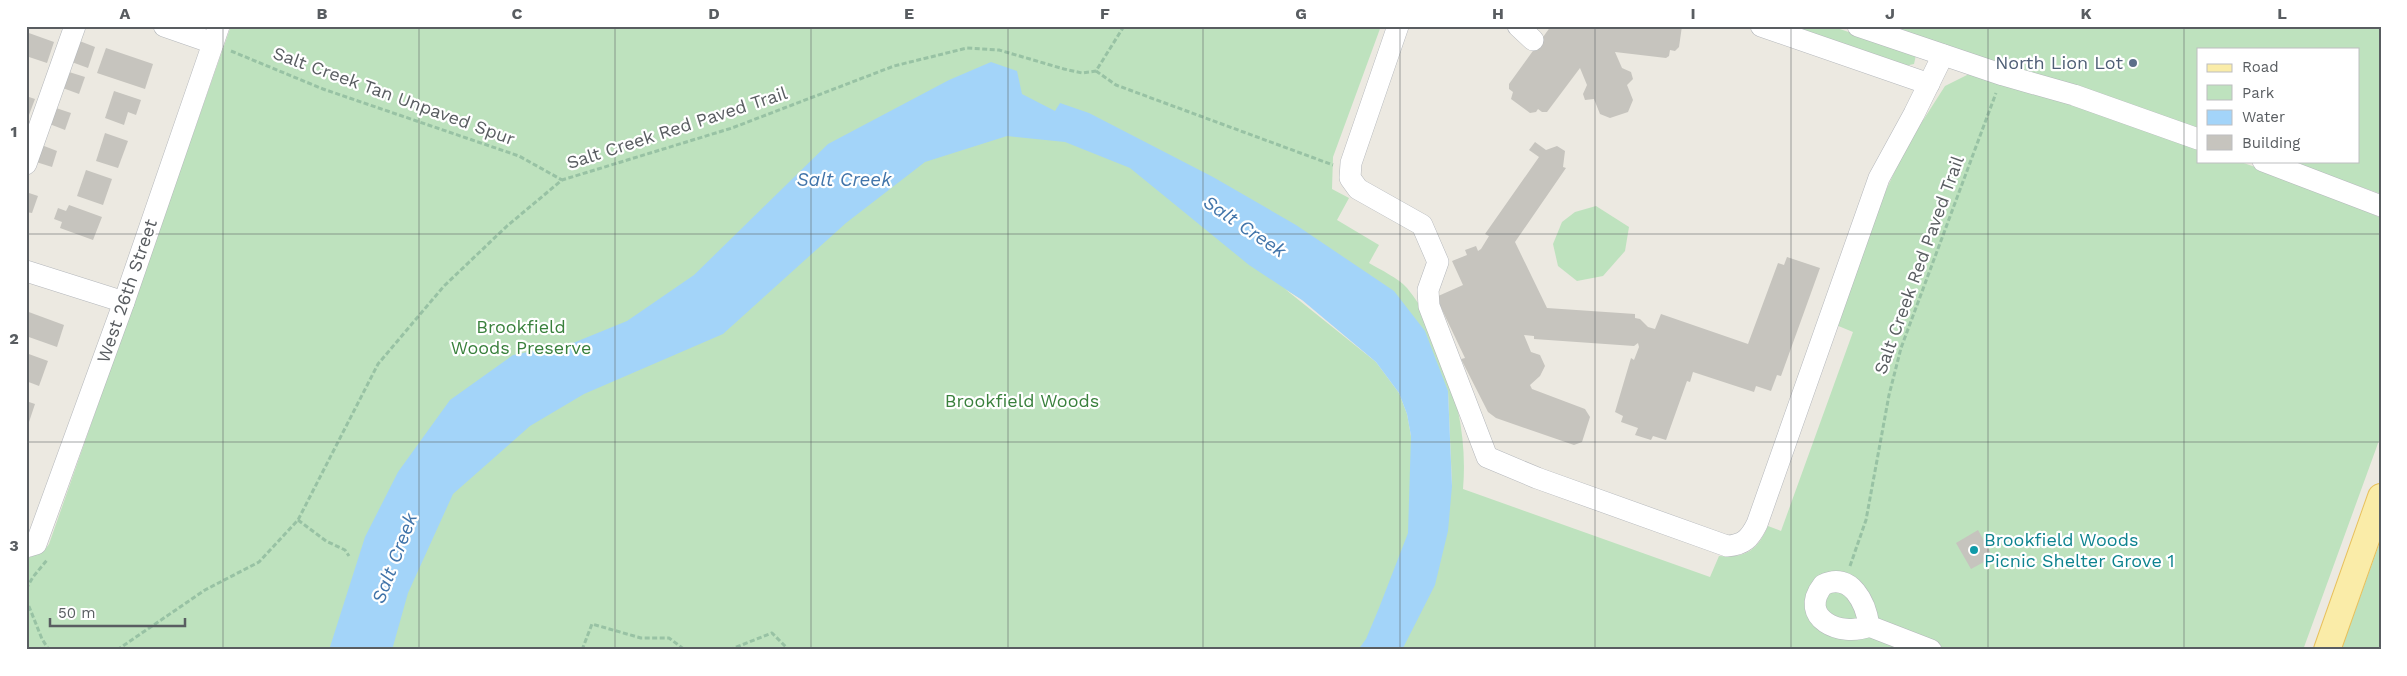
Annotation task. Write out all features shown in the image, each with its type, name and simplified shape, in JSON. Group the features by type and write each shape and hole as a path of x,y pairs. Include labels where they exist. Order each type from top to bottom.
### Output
{"main road":[{"path":"2327,650 2381,498"}],"street":[{"path":"26,164 75,26"},
{"path":"164,26 216,35"},
{"path":"1398,26 1350,170 1353,184 1358,188 1422,225 1438,262 1428,290 1429,306 1487,457 1537,478 1721,545 1735,545 1747,539 1757,524 1879,178 1943,55"},
{"path":"1761,26 1929,84"},
{"path":"1858,26 2003,75 2074,95 2197,139"},
{"name":"West 26th Street","path":"26,547 36,544 124,302 216,35"},
{"path":"2266,162 2381,206"},
{"path":"26,271 124,302"},
{"path":"1869,626 1868,615 1860,596 1854,588 1845,583 1829,582 1823,585 1815,598 1817,612 1821,620 1835,628 1861,629 1869,626 1931,650"}],"path":[{"path":"1124,26 1096,71 1116,85 1350,170"},
{"name":"Salt Creek Tan Unpaved Spur","path":"216,35 323,89 519,156 562,180"},
{"name":"Salt Creek Red Paved Trail","path":"117,650 205,590 258,562 298,520 378,364 444,286 507,226 562,180 732,128 894,66 967,48 999,50 1064,70 1082,73 1096,71"},
{"name":"Salt Creek Red Paved Trail","path":"1845,583 1866,520 1889,395 1901,348 2003,75"},
{"path":"298,520 326,541 345,550 349,556"},
{"path":"26,599 42,639 49,650"},
{"path":"582,650 592,624 641,638 669,638 685,650"},
{"path":"729,650 772,633 789,650"}],"green space":[{"name":"Brookfield Woods Preserve","path":"231,26 1381,26 1333,157 1332,189 1349,198 1337,220 1379,245 1369,263 1403,284 1428,320 1442,355 1457,405 1464,455 1463,489 1710,577 1719,556 1736,556 1749,551 1760,542 1768,526 1781,531 1853,332 1836,325 1877,210 1906,147 1945,86 1969,74 2046,96 2197,147 2197,162 2241,162 2309,186 2381,218 2381,435 2303,650 26,650 26,559 44,551 49,544","holes":["1285,289 1448,391 1452,485 1411,470 1411,436 1407,414 1399,393 1376,362"]},
{"path":"1785,26 1831,26 1916,55 1914,64 1900,67"},
{"path":"1886,26 2381,26 2381,194 2291,162 2360,162 2360,48 2197,48 2197,129"},
{"path":"1596,206 1629,227 1625,251 1603,276 1577,281 1558,266 1553,244 1562,222 1575,212"},
{"path":"2381,539 2381,650 2341,650"}],"water":[{"name":"Salt Creek","path":"991,62 1017,71 1022,94 1055,111 1060,103 1089,113 1213,177 1296,225 1394,291 1425,331 1448,391 1452,486 1448,531 1435,585 1402,650 1358,650 1366,639 1408,533 1411,436 1407,414 1399,393 1376,362 1302,300 1249,265 1130,168 1065,142 1007,136 925,162 846,223 723,334 584,394 530,426 453,494 408,593 392,650 329,650 365,537 398,472 450,400 513,355 573,343 627,321 694,275 828,144 949,80"}],"building":[{"path":"1551,26 1682,26 1679,47 1675,51 1670,50 1669,56 1666,58 1615,52 1622,68 1631,72 1633,79 1627,85 1633,100 1628,112 1610,118 1600,114 1594,99 1585,100 1583,94 1587,85 1580,68 1547,112 1542,112 1538,109 1536,112 1530,113 1511,99 1513,92 1509,89 1509,84"},
{"path":"26,32 54,42 47,63 26,56"},
{"path":"77,40 95,47 88,68 69,61"},
{"path":"106,48 153,64 145,89 97,73"},
{"path":"66,71 85,77 79,94 60,87"},
{"path":"114,91 141,100 136,115 128,112 124,125 105,118"},
{"path":"26,96 35,99 29,115 26,114"},
{"path":"53,107 71,113 65,130 47,123"},
{"path":"105,133 128,141 118,168 96,161"},
{"path":"1535,142 1546,150 1557,146 1565,151 1563,167 1566,168 1515,242 1547,308 1635,314 1635,318 1640,319 1648,327 1655,329 1661,314 1748,344 1778,263 1784,265 1787,257 1820,268 1781,376 1777,375 1771,391 1756,386 1754,392 1693,372 1690,382 1687,381 1666,440 1653,436 1651,440 1635,435 1638,428 1621,422 1623,416 1615,412 1631,358 1634,360 1639,347 1638,343 1634,346 1534,339 1534,336 1524,335 1531,352 1540,355 1545,366 1540,376 1530,385 1532,389 1585,409 1590,417 1582,442 1574,445 1496,418 1488,412 1461,359 1465,358 1436,297 1463,285 1452,261 1467,255 1465,250 1476,246 1478,251 1481,249 1489,236 1485,234 1539,157 1529,150"},
{"path":"39,144 57,151 52,167 33,161"},
{"path":"86,170 112,179 103,205 77,196"},
{"path":"26,192 38,196 32,213 26,212"},
{"path":"69,205 102,217 93,240 60,228 62,222 54,219 58,208 66,211"},
{"path":"26,311 64,325 57,347 26,336"},
{"path":"26,353 48,361 39,386 26,381"},
{"path":"26,401 35,404 27,428 26,428"},
{"name":"Brookfield Woods Picnic Shelter Grove 1","path":"1978,530 1993,557 1971,569 1956,543"}],"place":[{"name":"North Lion Lot","path":"2133,63"},
{"name":"Brookfield Woods Picnic Shelter Grove 1","path":"1974,550"}],"park label":[{"name":"Brookfield Woods","path":"1022,401"}]}
